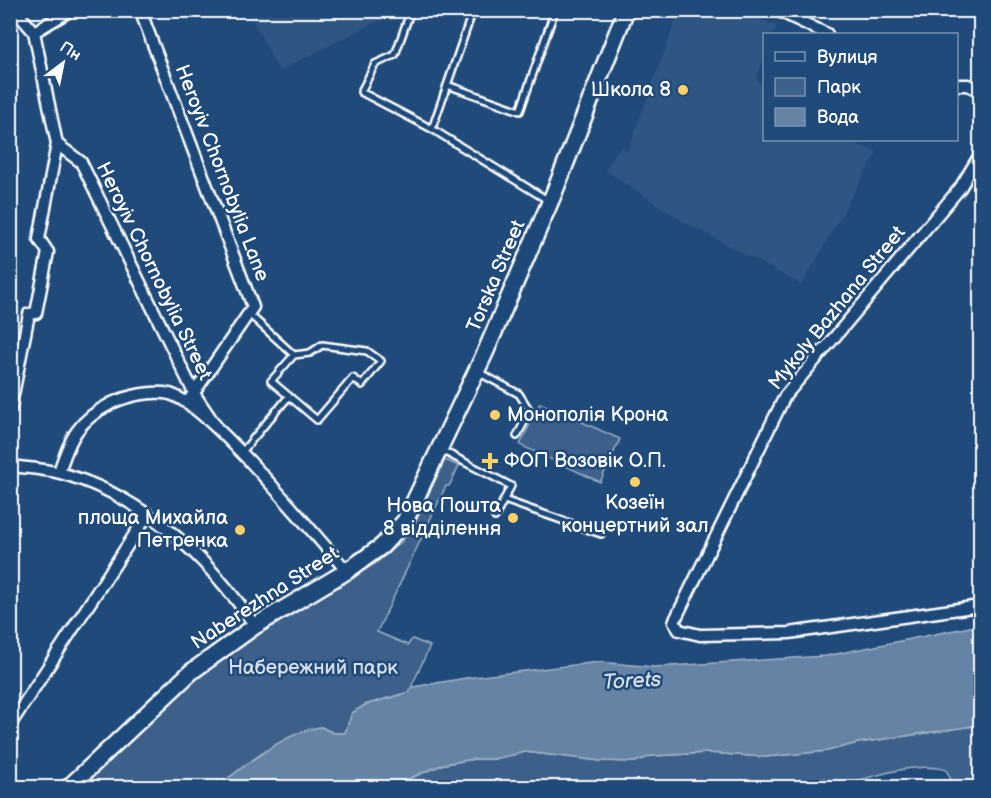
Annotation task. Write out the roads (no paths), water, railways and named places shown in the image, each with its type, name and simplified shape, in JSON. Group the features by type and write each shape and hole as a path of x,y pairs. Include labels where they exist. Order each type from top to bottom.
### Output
{"main road":[{"name":"Torska Street","path":"382,546 405,521 477,371 550,202 626,10"},
{"name":"Naberezhna Street","path":"68,788 190,672 255,626 347,571 382,546"}],"street":[{"path":"10,410 29,314 36,313 48,252 39,239 57,144 34,32 15,10"},
{"path":"34,32 71,10"},
{"name":"Heroyiv Chornobylia Lane","path":"140,10 253,307 249,314"},
{"path":"777,10 825,33"},
{"path":"958,85 968,85 981,91"},
{"name":"Heroyiv Chornobylia Street","path":"57,144 81,162 191,399"},
{"name":"Mykoly Bazhana Street","path":"981,155 960,188 785,396 674,622 679,630 700,635 769,634 981,606"},
{"path":"191,399 249,314"},
{"path":"59,472 72,437 93,412 126,397 169,394 191,399 347,571"},
{"path":"10,466 59,472 110,492 148,514 173,534 218,579 255,626"},
{"path":"10,725 148,514"}],"lane":[{"path":"411,10 395,55 375,64 361,92 432,129 550,202"},
{"path":"432,129 473,10"},
{"path":"447,85 520,111 555,10"},
{"path":"249,314 294,355"},
{"path":"322,345 367,351 381,361 362,385 353,378 317,420 271,381 294,355 310,353 322,345"},
{"path":"477,371 519,394 530,411 517,436"},
{"path":"241,453 289,396"},
{"path":"439,450 511,486 495,517"},
{"path":"504,500 601,534"}],"water":[{"name":"Torets","path":"980,625 980,725 858,743 827,751 765,757 708,753 651,756 635,762 601,761 525,752 494,759 473,759 444,764 388,787 217,787 280,742 321,727 333,733 345,733 352,713 365,705 409,692 413,687 466,678 599,662 654,667 826,656"}],"place":[{"name":"Школа 8","path":"683,90"},
{"name":"Монополія Крона","path":"495,415"},
{"name":"ФОП Возовік О.П.","path":"490,461"},
{"name":"Козеїн концертний зал","path":"635,482"},
{"name":"Нова Пошта 8 відділення","path":"513,518"},
{"name":"площа Михайла Петренка","path":"240,530"}],"park label":[{"name":"Набережний парк","path":"313,668"}]}
